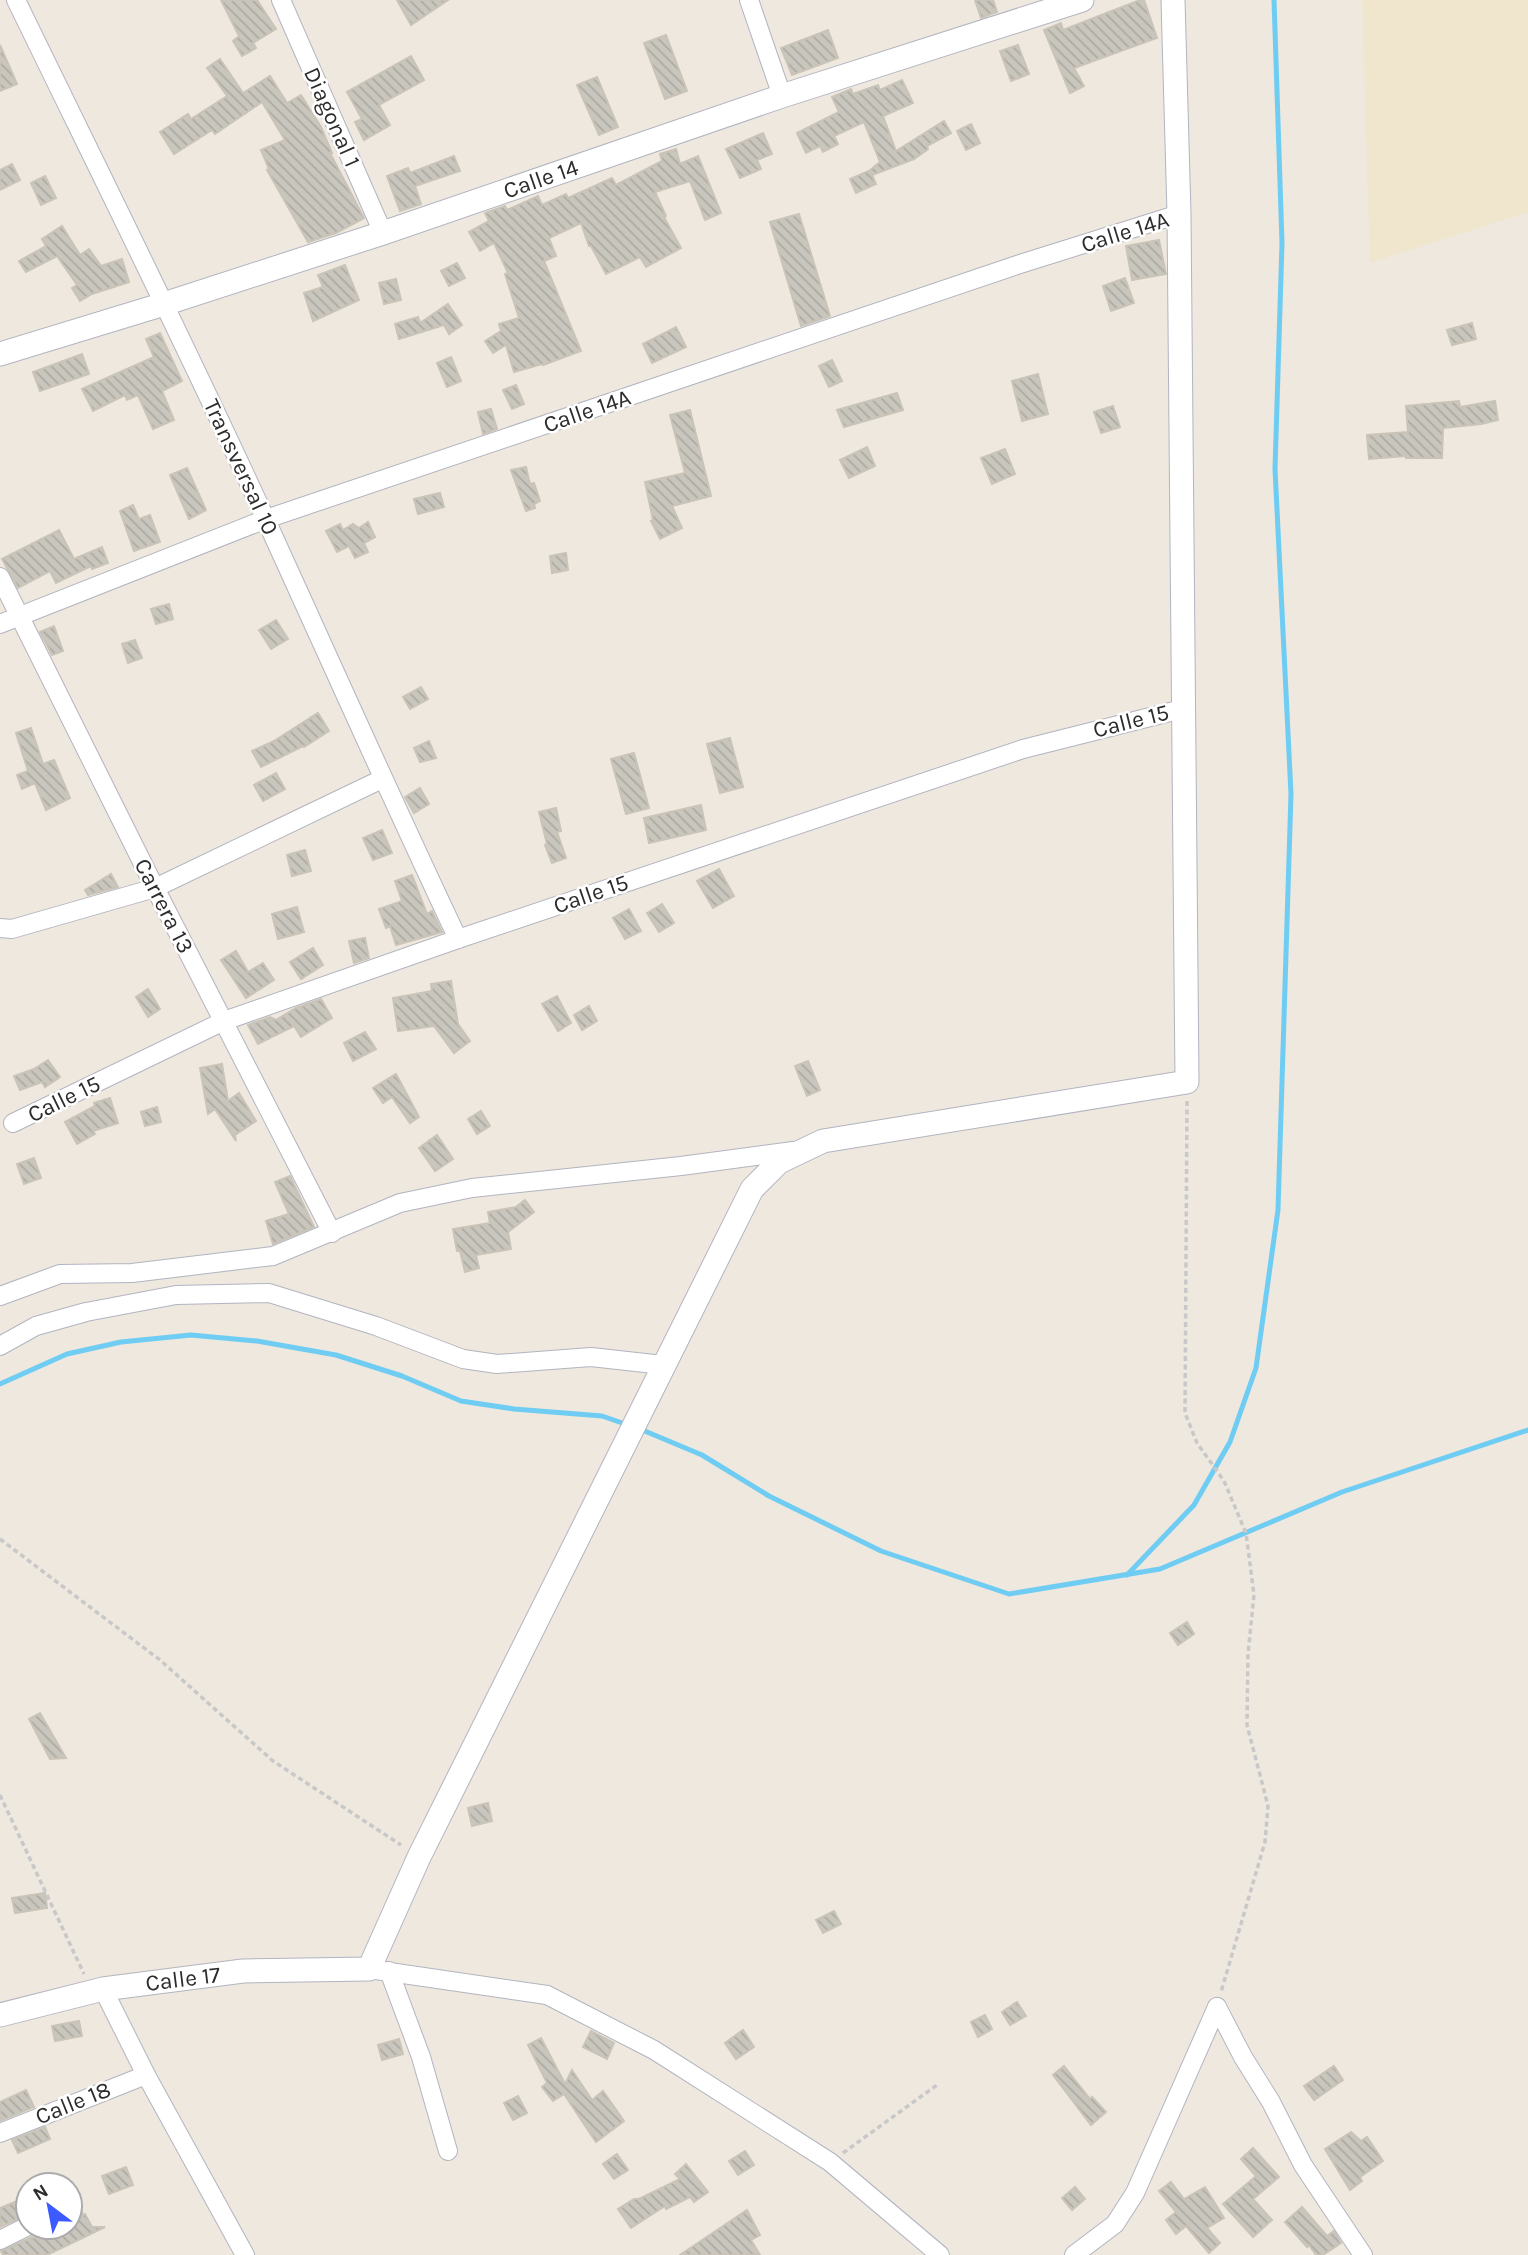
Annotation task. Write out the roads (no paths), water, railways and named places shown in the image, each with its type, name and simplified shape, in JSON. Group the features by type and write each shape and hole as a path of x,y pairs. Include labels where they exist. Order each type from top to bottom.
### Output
{"street":[{"name":"Transversal 10","path":"16,0 266,519 382,779 458,939"},
{"name":"Diagonal 1","path":"281,0 383,233"},
{"path":"749,0 782,96"},
{"name":"Calle 14","path":"0,354 383,233 782,96 1082,0"},
{"path":"448,2151 421,2057 379,1970 419,1857 752,1189 779,1162 822,1141 1187,1082 1186,708 1173,0"},
{"name":"Calle 14A","path":"0,624 266,519 1007,269 1179,214"},
{"name":"Carrera 13","path":"0,577 155,888 332,1233"},
{"name":"Calle 15","path":"13,1124 224,1021 458,939 1023,749 1186,708"},
{"path":"0,928 12,929 155,888 382,779"},
{"path":"0,1296 60,1274 132,1273 273,1256 400,1203 472,1188 681,1166 806,1149"},
{"path":"0,1346 36,1326 86,1312 176,1295 269,1293 376,1326 463,1359 497,1364 591,1357 663,1365"},
{"path":"379,1970 547,1995 654,2050 830,2162 940,2255"},
{"name":"Calle 17","path":"0,2015 98,1990 243,1971 379,1970"},
{"path":"98,1990 245,2255"},
{"path":"1074,2255 1115,2224 1135,2193 1217,2007 1303,2165 1363,2255"},
{"name":"Calle 18","path":"0,2133 146,2075"}],"waterway":[{"path":"1127,1575 1194,1505 1230,1442 1256,1368 1278,1210 1291,794 1275,469 1282,243 1274,0"},
{"path":"0,1384 67,1354 121,1342 191,1335 257,1341 336,1355 402,1376 461,1401 514,1409 602,1416 628,1425"},
{"path":"640,1429 702,1455 769,1496 881,1551 1009,1594 1160,1569 1342,1492 1528,1430"}]}
